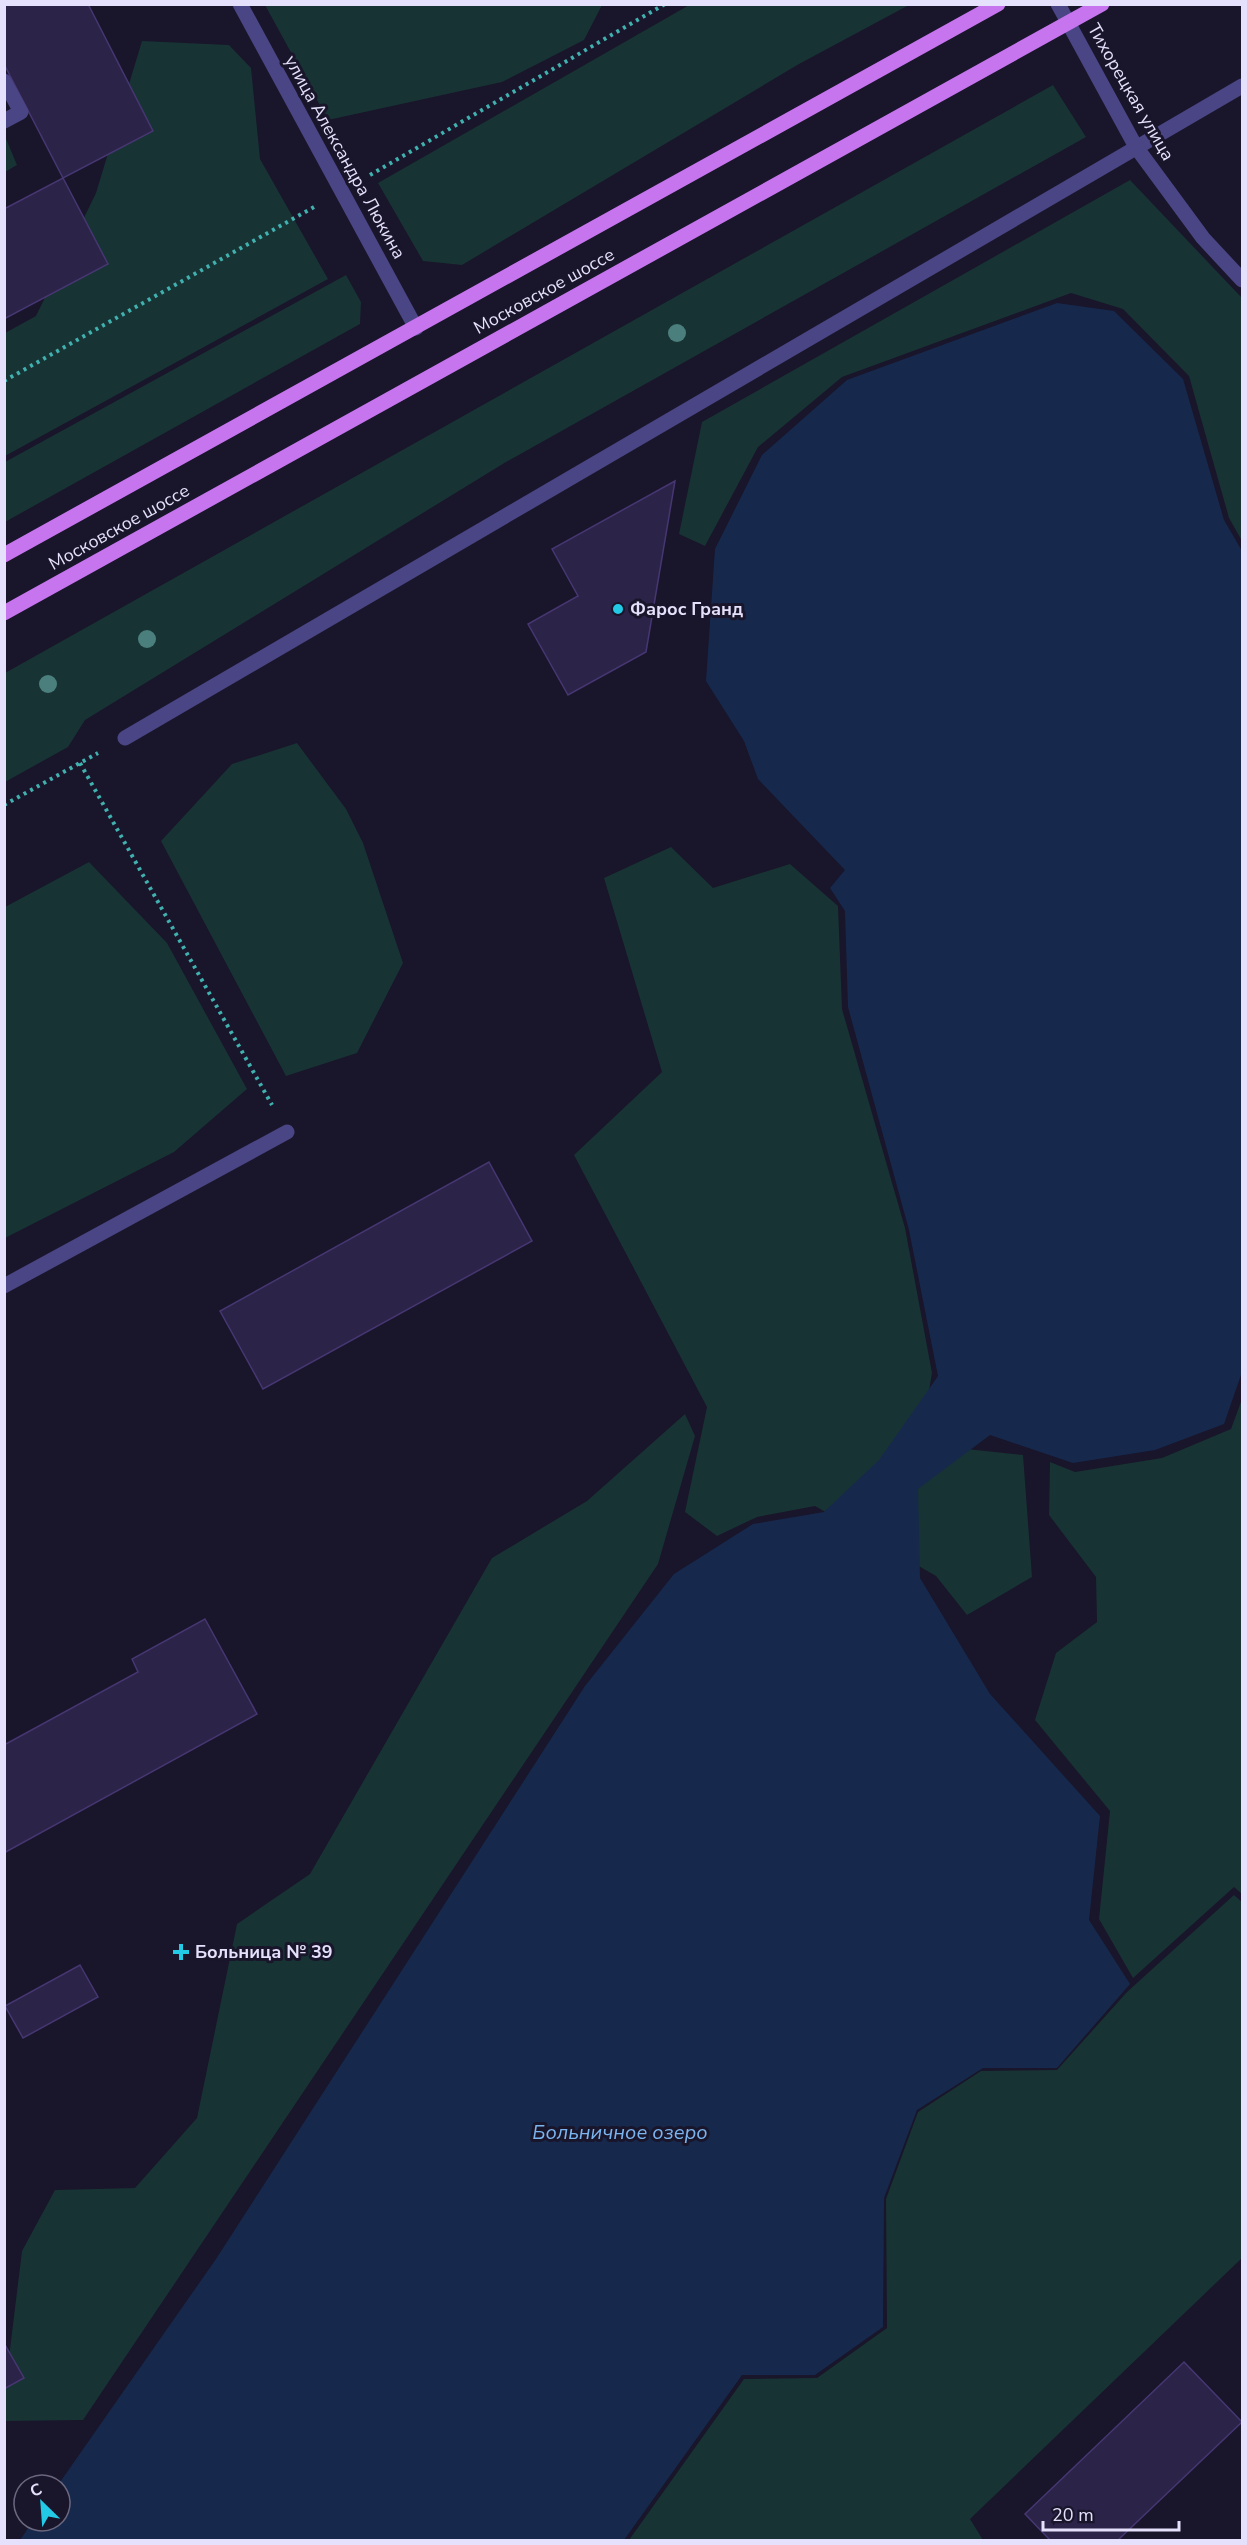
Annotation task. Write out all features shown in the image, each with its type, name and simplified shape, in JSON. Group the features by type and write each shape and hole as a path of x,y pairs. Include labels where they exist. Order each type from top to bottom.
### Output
{"main road":[{"name":"Московское шоссе","path":"4,555 998,4"},
{"name":"Московское шоссе","path":"4,613 1102,4"}],"street":[{"name":"улица Александра Люкина","path":"240,4 416,328"},
{"name":"Тихорецкая улица","path":"1058,4 1136,147 1203,238 1242,280"},
{"path":"4,81 21,112 4,121"},
{"path":"125,738 1242,86"},
{"path":"4,1286 287,1132"}],"path":[{"path":"4,805 125,738"},
{"path":"80,763 287,1132"}],"green space":[{"path":"691,4 909,5 799,64 462,265 423,261 378,183"},
{"path":"265,5 602,5 584,40 502,82 328,120"},
{"path":"142,41 229,45 251,68 260,159 328,279 5,456 5,333 36,316 96,193"},
{"path":"1053,85 1086,137 506,462 85,720 68,747 5,782 5,673"},
{"path":"4,134 17,165 5,172 4,172"},
{"path":"1130,180 1242,298 1242,541 1229,518 1189,376 1123,309 1071,293 842,377 758,447 705,546 679,534 702,422"},
{"path":"346,275 361,302 360,324 5,522 5,462"},
{"path":"297,743 346,809 363,843 403,963 357,1053 286,1076 161,841 232,764"},
{"path":"671,847 713,888 790,864 838,906 842,1009 905,1228 932,1373 920,1444 1023,1455 1032,1577 967,1615 936,1576 815,1506 757,1517 717,1536 685,1512 707,1407 574,1155 662,1072 604,878"},
{"path":"89,862 167,943 247,1089 174,1152 5,1238 5,907"},
{"path":"1242,1399 1242,1894 1234,1887 1133,1978 1099,1919 1110,1811 1035,1720 1056,1653 1097,1622 1096,1577 1049,1515 1050,1462 1075,1472 1162,1458 1231,1429"},
{"path":"685,1414 695,1436 658,1564 83,2420 5,2421 5,2390 22,2251 55,2190 135,2188 197,2118 237,1924 310,1874 492,1558 587,1501"},
{"path":"1234,1895 1242,1902 1242,2258 970,2519 983,2540 629,2540 744,2379 817,2378 887,2328 886,2199 918,2112 981,2071 1057,2070 1127,1992"}],"water":[{"name":"Больничное озеро","path":"1057,303 1114,311 1183,379 1224,520 1242,551 1242,1372 1224,1424 1155,1450 1073,1463 990,1435 918,1489 920,1578 990,1694 1100,1816 1089,1920 1130,1984 1057,2068 983,2068 917,2110 884,2198 883,2327 815,2375 742,2375 624,2540 20,2540 25,2533 72,2533 72,2473 66,2473 216,2259 585,1686 674,1574 753,1524 824,1512 879,1460 938,1376 909,1230 848,1007 845,911 830,888 845,870 758,779 744,741 706,681 715,549 762,455 847,380"}],"building":[{"path":"4,4 88,4 153,131 63,178 4,64"},
{"path":"63,178 108,264 4,319 4,209"},
{"path":"675,481 646,652 568,695 528,624 578,596 552,549"},
{"path":"489,1162 532,1241 263,1389 220,1311"},
{"path":"205,1619 257,1714 4,1853 4,1745 138,1672 132,1659"},
{"path":"80,1965 98,1997 23,2038 5,2006"},
{"path":"4,2343 24,2378 4,2389"},
{"path":"1184,2362 1242,2422 1118,2540 1050,2540 1025,2514"}],"place":[{"name":"Фарос Гранд","path":"618,609"},
{"name":"Больница № 39","path":"181,1952"}]}
